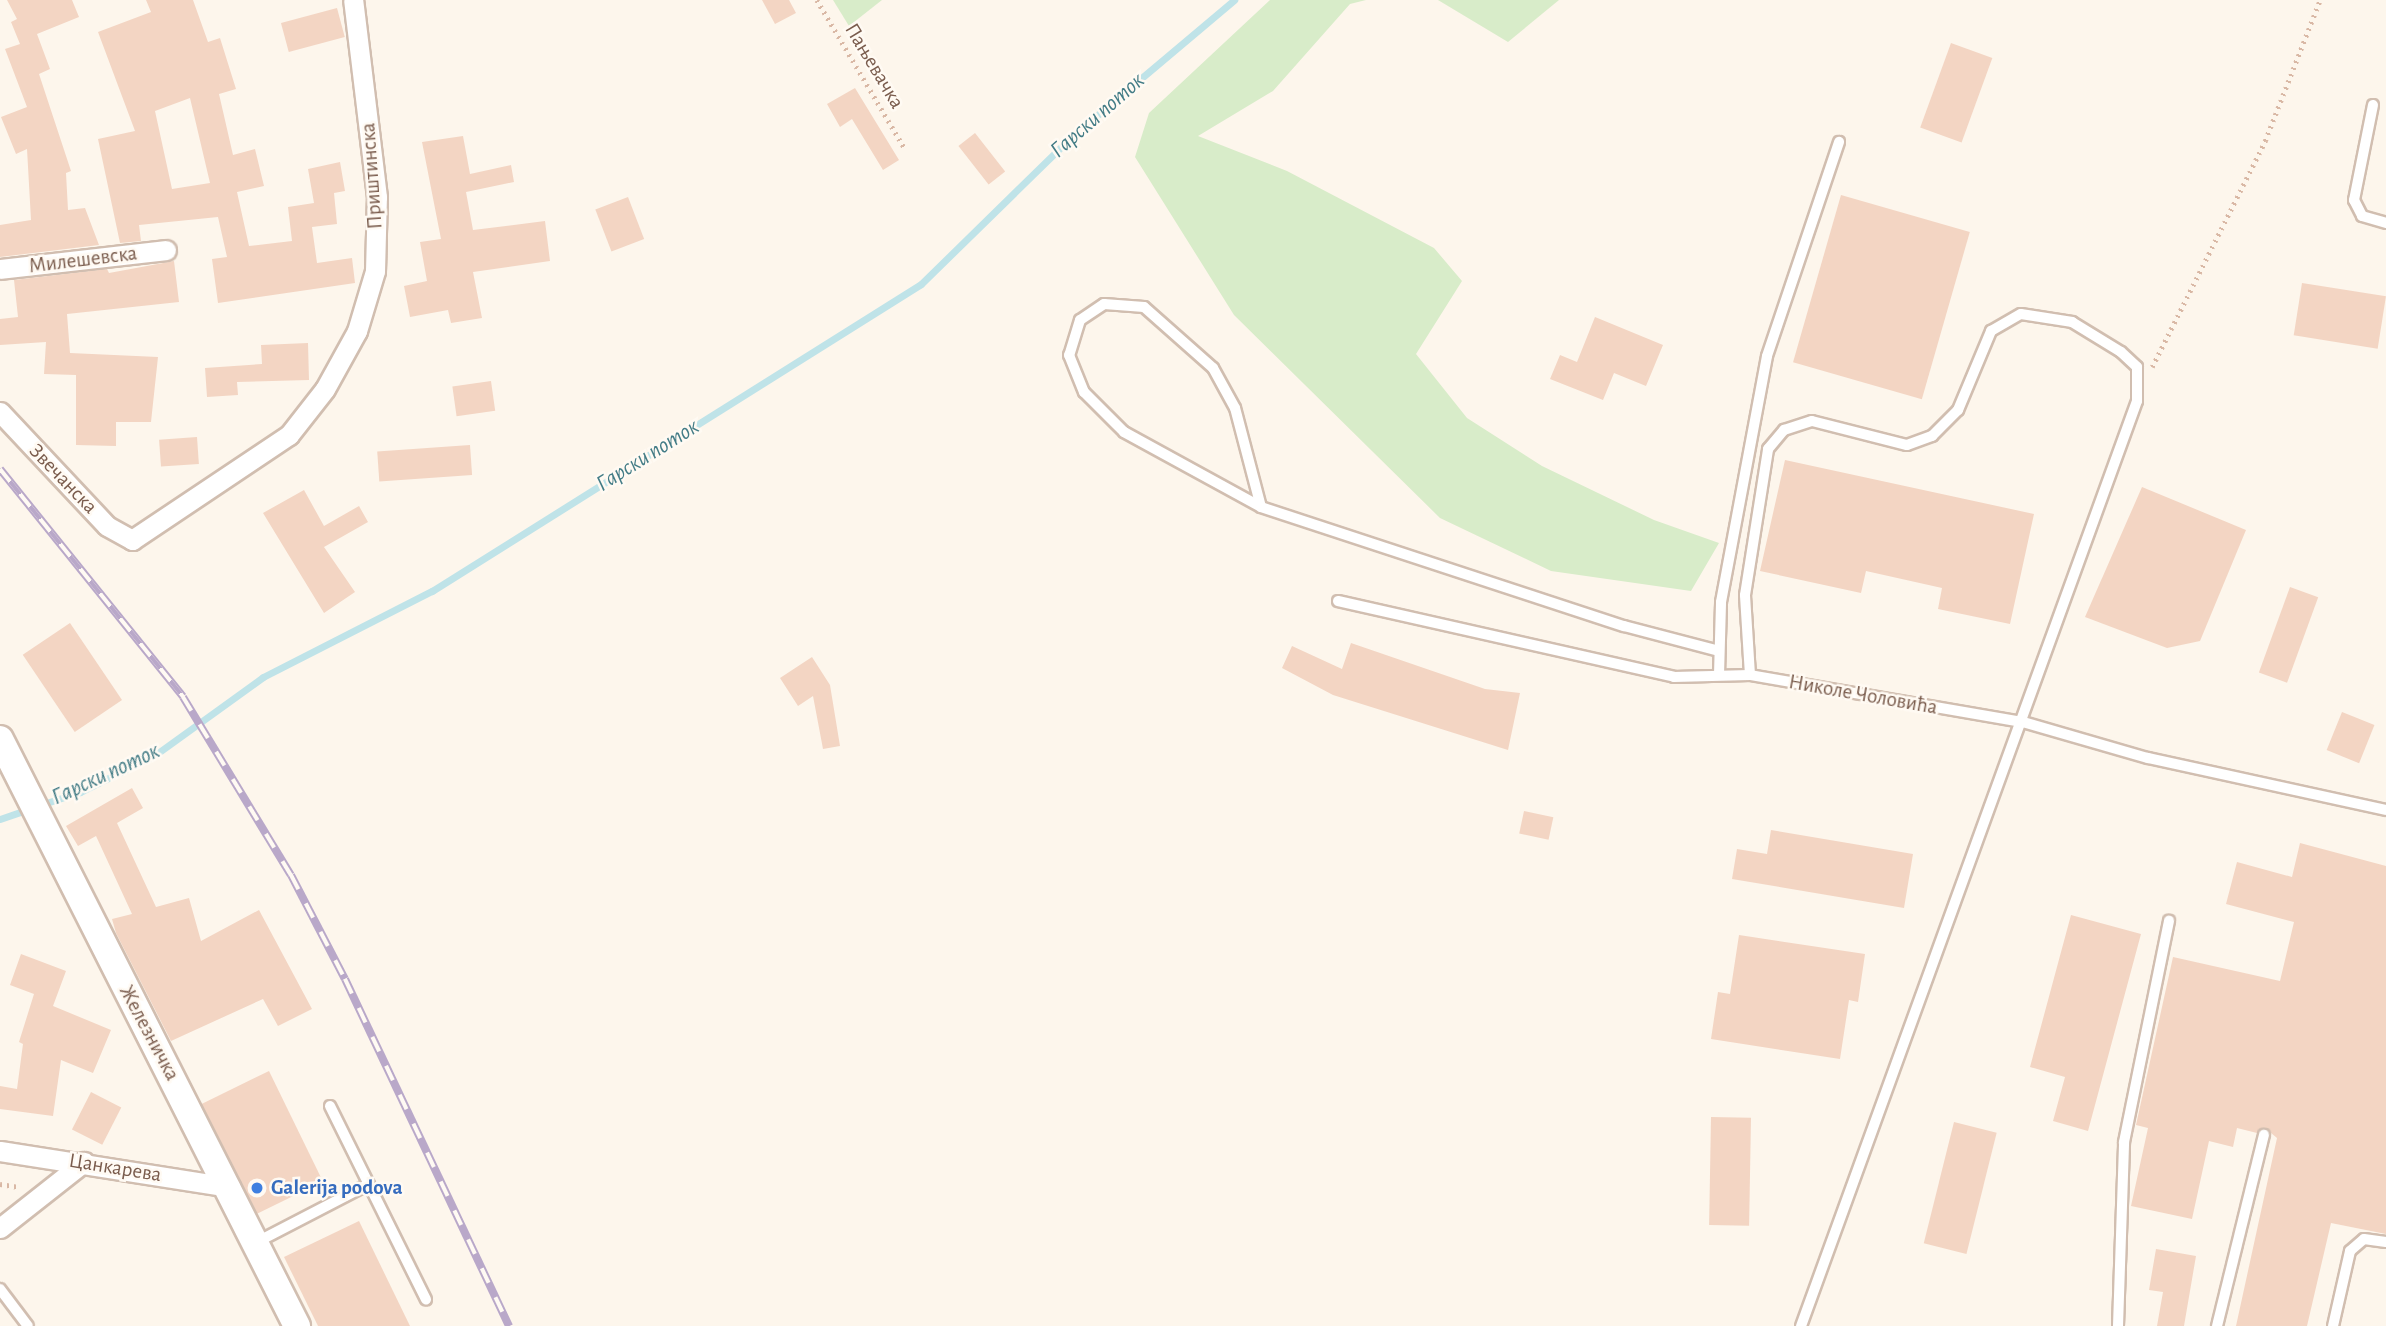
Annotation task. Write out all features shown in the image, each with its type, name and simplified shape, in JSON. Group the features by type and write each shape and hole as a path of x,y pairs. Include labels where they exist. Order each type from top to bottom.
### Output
{"street":[{"name":"Приштинска","path":"132,540 289,435 325,389 357,331 375,271 377,197 354,0"},
{"name":"Милешевска","path":"0,269 166,250"},
{"name":"Звечанска","path":"0,412 107,526 132,540"},
{"name":"Железничка","path":"0,739 43,832 230,1188 297,1326"},
{"name":"Цанкарева","path":"0,1151 84,1162 230,1188"},
{"path":"0,1228 84,1162"}],"lane":[{"path":"2373,105 2354,200 2362,216 2386,223"},
{"path":"1719,675 1721,602 1767,356 1839,142"},
{"path":"1261,507 1235,408 1213,368 1144,307 1104,304 1080,320 1069,355 1084,392 1124,432 1261,507 1624,626 1719,651"},
{"path":"1750,674 1745,595 1768,449 1784,430 1812,421 1907,445 1932,436 1958,410 1991,331 2021,314 2053,316 2090,331 2130,359 2139,379 2137,401 2023,722 1801,1326"},
{"name":"Николе Чоловића","path":"1338,601 1674,677 1750,674 2023,722 2148,758 2386,810"},
{"path":"2118,1326 2124,1142 2169,921"},
{"path":"330,1106 426,1299"},
{"path":"2217,1326 2264,1135"},
{"path":"256,1242 369,1184"},
{"path":"2333,1326 2350,1251 2364,1239 2386,1242"},
{"path":"0,1289 28,1326"}],"path":[{"name":"Пањевачка","path":"817,0 904,147"},
{"path":"2139,379 2155,363 2265,141 2320,0"}],"green space":[{"path":"833,0 882,0 849,26"},
{"path":"1270,0 1366,0 1350,4 1273,91 1198,136 1287,171 1434,248 1462,281 1416,354 1467,418 1542,466 1654,520 1719,543 1691,591 1551,571 1440,518 1234,315 1135,157 1149,113"},
{"path":"1438,0 1559,0 1508,42"}],"building":[{"path":"7,0 72,0 79,17 37,34 50,69 39,74 71,171 66,173 68,210 85,208 99,245 0,257 0,225 31,220 27,149 16,154 1,117 27,107 5,49 20,44 11,22 17,19"},
{"path":"146,0 193,0 208,42 220,38 236,89 219,94 233,155 255,149 264,186 237,192 249,246 292,241 288,207 314,203 308,169 340,162 345,191 334,193 337,224 312,227 317,263 352,258 355,283 218,303 212,259 227,257 218,217 139,225 141,241 120,243 98,139 135,131 98,32 151,12","holes":["190,98 210,183 172,189 155,111"]},
{"path":"762,0 789,0 796,13 775,24"},
{"path":"337,8 345,37 289,52 281,23"},
{"path":"1951,43 1992,58 1962,143 1920,128"},
{"path":"855,88 899,160 883,170 852,119 840,127 827,104"},
{"path":"975,133 1005,172 989,185 958,146"},
{"path":"463,136 470,174 511,165 514,182 466,192 473,230 545,221 550,261 473,272 482,318 451,323 448,310 410,317 404,286 427,281 420,242 441,239 422,142"},
{"path":"1841,195 1970,232 1922,399 1793,362"},
{"path":"628,197 644,239 611,252 595,210"},
{"path":"174,261 179,302 67,314 70,353 158,357 151,422 116,422 116,446 76,445 76,375 44,374 46,342 0,345 0,319 18,317 14,280 107,269 109,273"},
{"path":"2302,283 2386,296 2378,349 2294,335"},
{"path":"1595,317 1663,345 1646,386 1614,373 1603,400 1550,379 1560,355 1577,362"},
{"path":"308,343 309,380 237,382 238,395 207,397 205,368 262,364 261,345"},
{"path":"491,381 495,411 457,416 452,386"},
{"path":"197,437 199,464 161,467 159,440"},
{"path":"470,445 472,475 379,481 377,451"},
{"path":"1785,460 2034,514 2010,624 1938,609 1942,588 1866,571 1861,593 1760,571"},
{"path":"2142,487 2246,530 2200,641 2167,648 2085,617"},
{"path":"304,490 324,526 359,506 368,522 324,547 355,592 324,613 263,513"},
{"path":"2290,587 2318,597 2287,683 2259,673"},
{"path":"70,623 122,700 75,732 23,655"},
{"path":"1351,643 1485,689 1520,693 1508,750 1333,695 1282,668 1292,646 1342,669"},
{"path":"812,657 830,685 840,746 823,749 813,696 798,706 780,678"},
{"path":"2342,712 2374,725 2359,763 2327,750"},
{"path":"132,788 143,808 117,823 156,907 189,898 201,941 259,910 312,1009 278,1026 263,999 171,1041 116,933 112,919 132,914 96,836 78,846 66,826"},
{"path":"1524,811 1553,817 1549,840 1519,833"},
{"path":"1771,830 1913,854 1904,908 1732,879 1737,849 1767,854"},
{"path":"2300,843 2386,866 2386,1234 2331,1223 2307,1326 2236,1326 2277,1138 2265,1128 2257,1133 2237,1128 2233,1147 2209,1141 2192,1219 2131,1206 2148,1128 2136,1125 2173,957 2280,981 2294,922 2226,904 2237,862 2292,877"},
{"path":"2071,915 2141,934 2088,1131 2053,1121 2065,1077 2030,1067"},
{"path":"1739,935 1865,954 1858,1002 1849,1000 1840,1059 1711,1039 1718,992 1730,994"},
{"path":"21,954 66,971 53,1006 111,1030 93,1073 61,1060 53,1116 0,1109 0,1086 17,1089 23,1044 19,1042 34,994 10,985"},
{"path":"269,1071 323,1182 256,1214 202,1104"},
{"path":"91,1092 121,1107 102,1145 72,1129"},
{"path":"1711,1117 1751,1118 1749,1226 1709,1225"},
{"path":"1954,1122 1997,1133 1966,1254 1924,1243"},
{"path":"359,1221 410,1326 318,1326 284,1257"},
{"path":"2156,1249 2196,1256 2184,1326 2157,1326 2163,1292 2149,1290"}],"waterway":[{"name":"Гарски поток","path":"40,805 80,792 155,755 263,677 432,591 921,284 1069,139 1234,0"},
{"name":"Гарски поток","path":"0,819 29,809"}],"railway":[{"path":"0,469 183,697 291,875 345,979 509,1326"}],"place":[{"name":"Galerija podova","path":"257,1188"}]}
